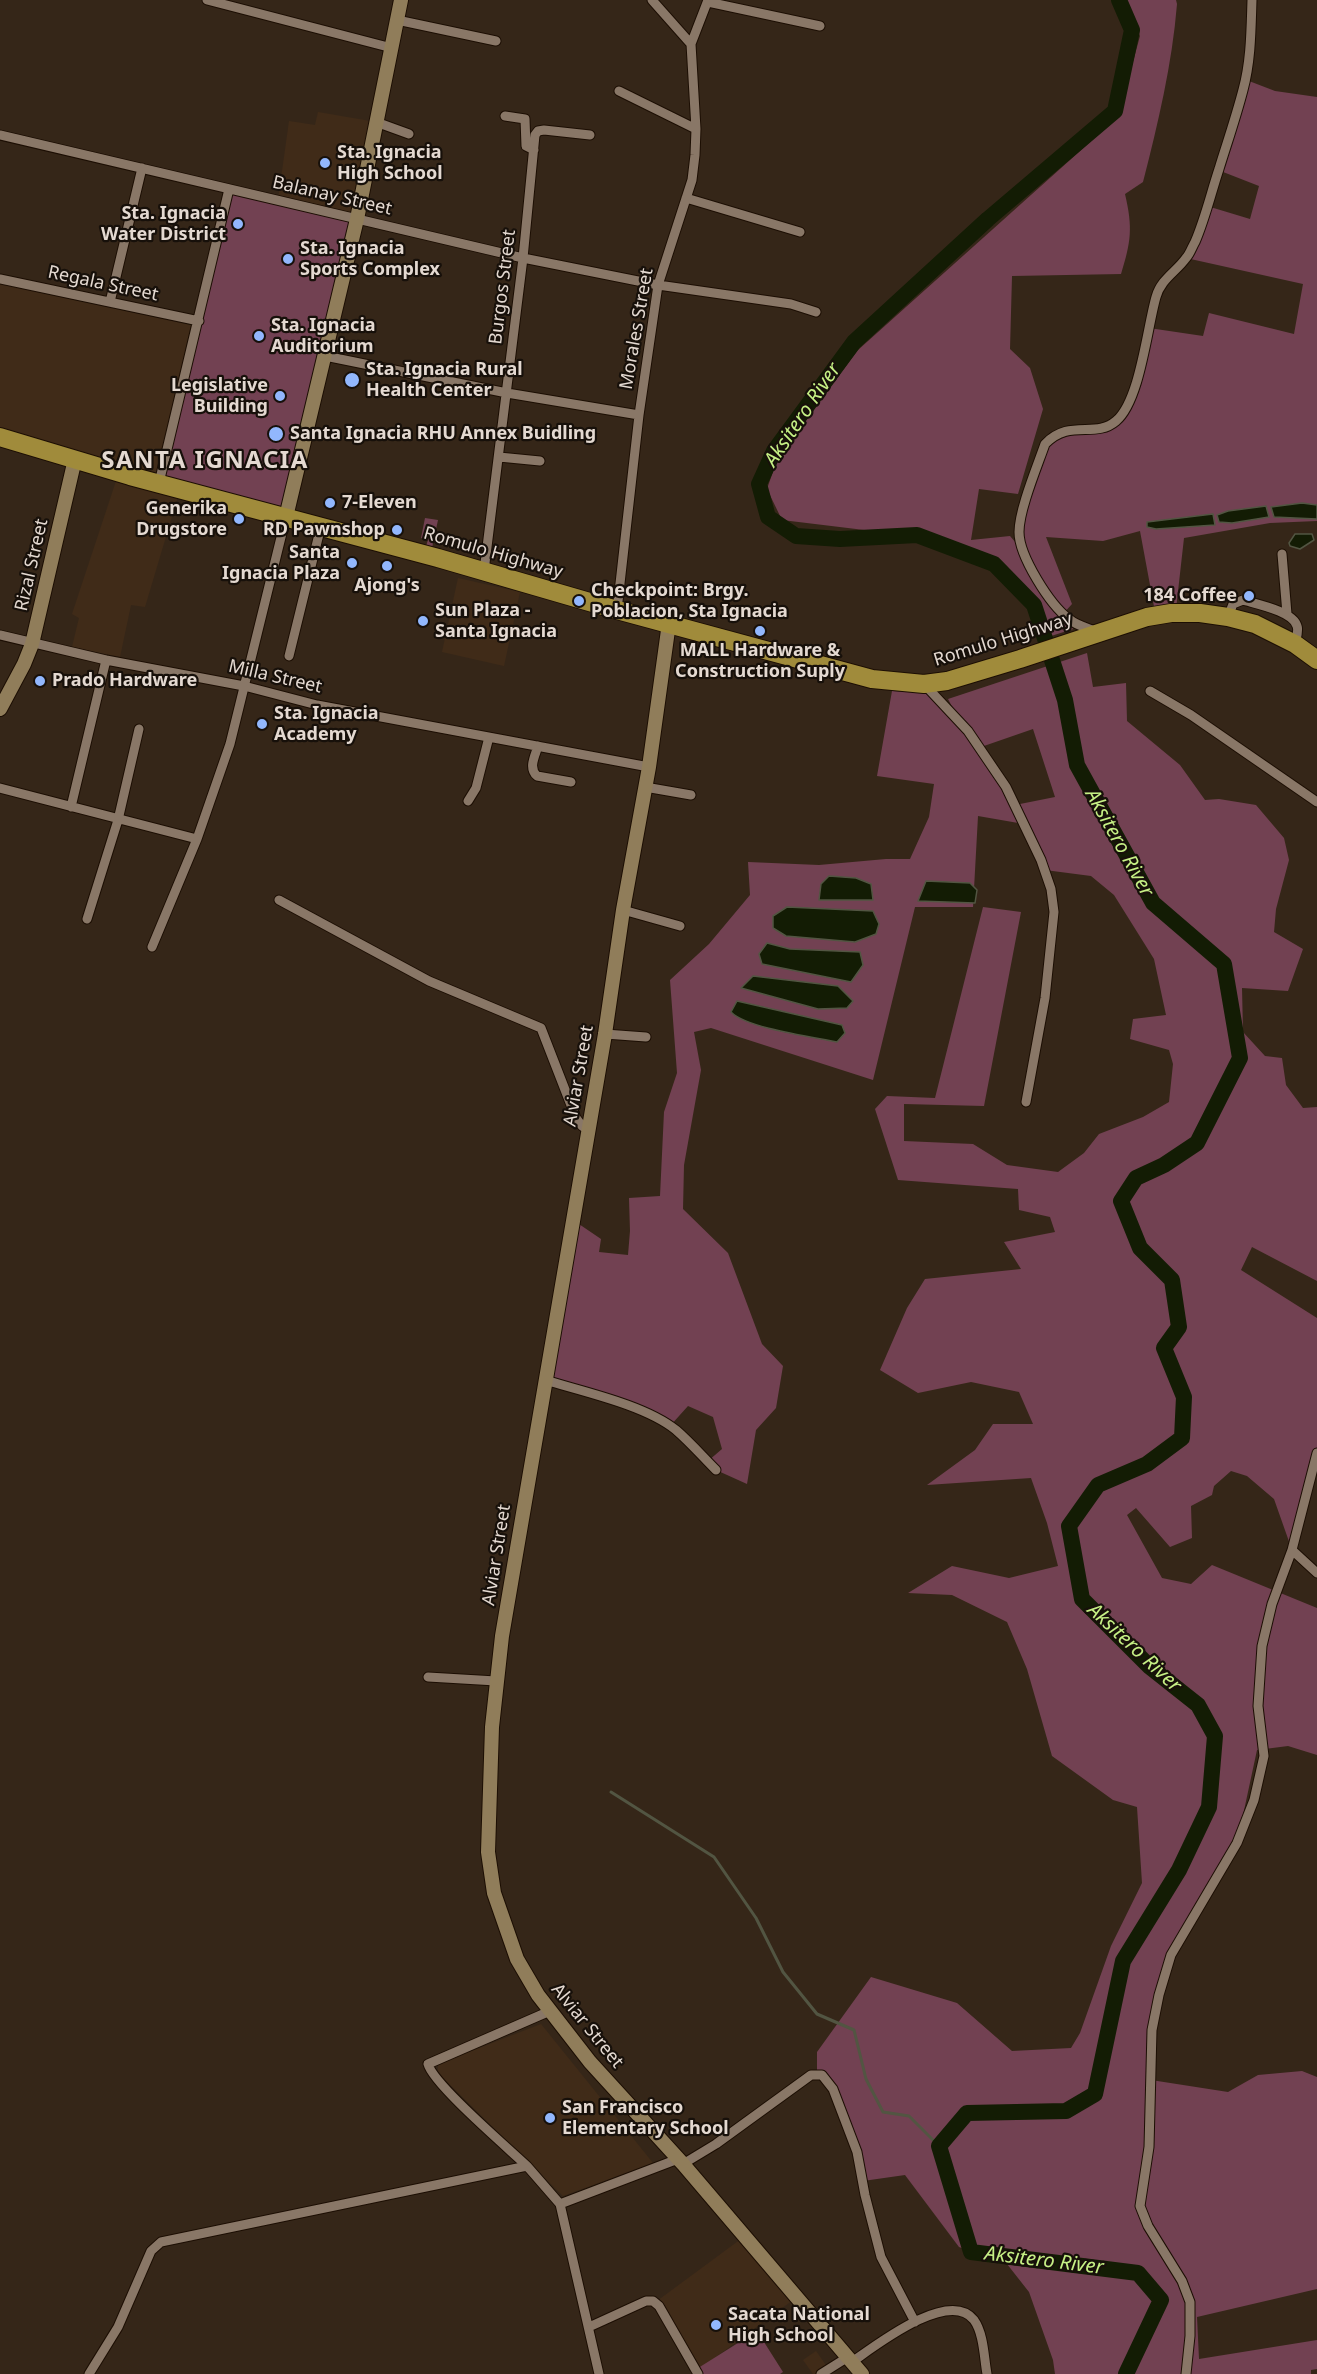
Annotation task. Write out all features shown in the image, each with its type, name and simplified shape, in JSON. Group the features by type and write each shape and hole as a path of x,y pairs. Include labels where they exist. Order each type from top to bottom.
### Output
{"highway":[{"name":"Romulo Highway","path":"0,437 872,680 924,684 966,676 1147,617 1171,613 1200,613 1256,624 1296,644 1317,660"}],"street":[{"path":"207,0 392,48"},
{"path":"152,947 197,839 230,744 357,219 401,0"},
{"path":"652,0 691,44 708,1 820,26"},
{"path":"1095,634 1062,614 1030,566 1019,533 1022,514 1045,444 1055,435 1068,430 1102,428 1115,422 1124,412 1133,391 1157,295 1165,279 1186,258 1196,240 1240,99 1249,57 1252,0"},
{"path":"397,20 496,41"},
{"name":"Morales Street","path":"618,610 639,415 658,285 694,167 696,129 691,44"},
{"path":"619,90 696,129"},
{"path":"505,116 525,118 526,146 534,150 538,130 590,135"},
{"path":"376,122 409,134"},
{"name":"Balanay Street","path":"0,135 523,258 658,285 783,303 816,312"},
{"name":"Burgos Street","path":"484,571 507,393 534,150"},
{"path":"110,302 142,168"},
{"path":"159,483 230,189"},
{"path":"686,198 800,232"},
{"name":"Regala Street","path":"0,279 199,321"},
{"path":"325,356 507,393 639,415"},
{"path":"499,457 540,461"},
{"name":"Rizal Street","path":"0,709 32,644 75,459"},
{"path":"289,656 321,526"},
{"path":"1282,554 1287,614"},
{"path":"1228,617 1233,604 1243,600 1287,614 1298,627 1296,644"},
{"name":"Alviar Street","path":"669,623 649,767 623,910 605,1034 496,1681 489,1800 490,1875 502,1920 517,1959 550,2011 590,2062 681,2162 862,2374"},
{"name":"Milla Street","path":"0,635 106,660 244,686 317,705 649,767"},
{"path":"71,807 106,660"},
{"path":"924,684 968,731 1006,787 1041,860 1051,889 1054,912 1045,998 1026,1102"},
{"path":"1150,691 1191,716 1317,802"},
{"path":"87,919 118,820 139,729"},
{"path":"468,801 477,788 489,737"},
{"path":"538,746 533,773 537,776 571,782"},
{"path":"645,787 692,795"},
{"path":"0,788 197,839"},
{"path":"279,900 429,981 541,1028 576,1118 588,1130"},
{"path":"623,910 680,926"},
{"path":"605,1034 646,1037"},
{"path":"545,1380 603,1397 659,1419 675,1430 716,1470"},
{"path":"1186,2374 1190,2336 1190,2302 1182,2281 1148,2226 1140,2206 1149,2147 1152,2030 1159,1995 1171,1955 1236,1843 1254,1800 1263,1756 1258,1706 1262,1646 1272,1604 1292,1550 1317,1453"},
{"path":"1292,1550 1317,1573"},
{"path":"428,1677 496,1681"},
{"path":"550,2011 428,2064 431,2072 456,2100 527,2166 560,2204 600,2374"},
{"path":"560,2204 681,2162 722,2140 811,2075 822,2075 833,2089 857,2152 881,2257 915,2322"},
{"path":"89,2374 122,2319 151,2251 161,2242 527,2166"},
{"path":"589,2327 646,2301 653,2301 659,2306 698,2374"},
{"path":"821,2374 915,2322 946,2311 966,2313 977,2325 987,2374"}],"shaded area":[{"path":"1125,0 1176,0 1177,4 1168,72 1143,182 1125,194 1130,226 1129,244 1121,274 1012,276 1010,349 1030,368 1043,409 1018,494 979,489 971,540 1010,536 1022,550 1022,514 1053,437 1102,428 1124,412 1149,328 1203,336 1209,313 1294,334 1303,284 1186,258 1207,206 1250,219 1259,186 1218,170 1249,81 1275,91 1317,97 1317,521 1270,523 1184,538 1176,609 1155,612 1140,531 1103,541 1046,537 1072,604 1063,614 1073,629 1048,637 1034,605 994,564 922,537 782,520 767,489 778,457 858,350 1118,117 1140,36"},
{"name":"Sta. Ignacia High School","path":"318,112 376,122 357,219 278,200 289,121 315,125"},
{"path":"230,191 355,220 285,516 161,481"},
{"path":"0,284 191,325 157,473 0,431"},
{"path":"118,475 179,493 145,607 131,605 120,657 72,647 79,618 72,614"},
{"path":"1302,503 1317,505 1317,519 1274,517 1271,507"},
{"path":"1266,506 1269,517 1232,523 1219,522 1217,515 1228,511"},
{"path":"1213,514 1215,525 1156,529 1147,527 1147,522"},
{"path":"425,518 438,520 432,548 426,546 428,540 421,538"},
{"path":"1295,534 1312,534 1314,540 1300,549 1290,546 1289,543"},
{"path":"458,578 520,592 504,666 442,652"},
{"path":"1087,653 1093,687 1126,683 1127,721 1180,765 1205,800 1219,799 1256,805 1284,838 1289,860 1276,909 1274,932 1303,949 1288,991 1242,988 1243,1032 1265,1056 1282,1058 1286,1085 1303,1108 1317,1107 1317,1281 1252,1247 1241,1270 1317,1318 1317,1452 1292,1550 1274,1499 1247,1476 1231,1471 1214,1486 1212,1495 1191,1506 1192,1538 1170,1547 1136,1508 1127,1515 1162,1578 1191,1584 1212,1565 1317,1608 1317,1755 1288,1746 1257,1750 1237,1843 1171,1955 1152,2030 1151,2080 1228,2092 1258,2075 1302,2071 1317,2077 1317,2289 1197,2317 1199,2359 1317,2340 1317,2369 1311,2370 1311,2374 1055,2374 1053,2360 1029,2292 1007,2264 959,2247 905,2175 863,2181 833,2089 817,2074 817,2052 871,1977 957,2003 1012,2051 1071,2048 1080,2033 1111,1946 1142,1883 1137,1807 1113,1800 1052,1756 1027,1669 1007,1622 952,1595 908,1593 952,1566 1009,1578 1058,1566 1047,1523 1031,1478 927,1485 975,1450 993,1424 1033,1424 1019,1392 971,1382 918,1393 880,1370 907,1308 925,1279 1021,1269 1004,1242 1055,1232 1050,1217 1019,1210 1018,1189 898,1180 875,1109 887,1096 935,1098 983,907 1021,912 984,1106 904,1104 904,1141 973,1144 1007,1165 1058,1172 1084,1153 1099,1134 1143,1117 1169,1102 1173,1064 1169,1050 1130,1039 1133,1019 1166,1015 1154,959 1114,895 1091,876 1045,870 1024,824 978,816 973,907 915,907 873,1080 711,1028 694,1032 701,1070 684,1165 683,1209 728,1253 762,1344 783,1366 776,1408 756,1430 747,1484 716,1470 708,1461 722,1449 713,1417 688,1406 670,1426 545,1380 573,1220 601,1239 599,1252 628,1255 629,1198 660,1196 664,1112 677,1073 670,980 709,944 750,895 748,862 819,865 910,859 929,817 934,784 877,776 892,691 933,693 958,718 948,699","holes":["1033,729 1055,797 1015,805 981,747"]},
{"path":"829,876 856,878 871,884 873,900 819,900 821,884"},
{"path":"926,881 970,883 977,890 975,903 918,901"},
{"path":"787,907 873,911 879,924 876,934 855,942 786,936 773,928 773,916"},
{"path":"767,943 790,949 860,952 863,965 851,982 762,964 759,954"},
{"path":"753,976 838,986 853,1001 847,1008 818,1009 741,988"},
{"path":"737,1001 842,1025 845,1033 837,1042 751,1023 731,1012"},
{"name":"San Francisco Elementary School","path":"541,2024 653,2163 563,2196 438,2073 438,2064"},
{"name":"Sacata National High School","path":"741,2239 793,2300 701,2368 657,2301"},
{"path":"757,2331 783,2372 780,2374 698,2374 695,2370"},
{"path":"816,2351 828,2368 819,2374 813,2374 803,2360"}],"waterway":[{"name":"Aksitero River","path":"1119,0 1132,30 1115,111 988,219 854,342 774,451 759,484 768,517 796,536 840,539 917,535 994,564 1034,605 1065,700 1077,765 1153,903 1224,964 1240,1058 1197,1143 1164,1165 1136,1178 1121,1201 1140,1248 1172,1280 1179,1327 1164,1348 1184,1397 1182,1438 1147,1464 1098,1485 1069,1526 1082,1599 1150,1667 1198,1705 1215,1736 1209,1807 1179,1870 1123,1961 1095,2094 1066,2111 967,2113 939,2146 971,2252 1138,2273 1161,2300 1126,2374"},
{"path":"611,1792 714,1857 756,1918 783,1972 817,2014 854,2030 866,2079 883,2112 909,2116 939,2146"}],"place":[{"name":"Sta. Ignacia High School","path":"325,163"},
{"name":"Sta. Ignacia Water District","path":"238,224"},
{"name":"Sta. Ignacia Sports Complex","path":"288,259"},
{"name":"Sta. Ignacia Auditorium","path":"259,336"},
{"name":"Sta. Ignacia Rural Health Center","path":"352,380"},
{"name":"Legislative Building","path":"280,396"},
{"name":"Santa Ignacia RHU Annex Buidling","path":"276,434"},
{"name":"7-Eleven","path":"330,503"},
{"name":"Generika Drugstore","path":"239,519"},
{"name":"RD Pawnshop","path":"397,530"},
{"name":"Santa Ignacia Plaza","path":"352,563"},
{"name":"Ajong's","path":"387,566"},
{"name":"184 Coffee","path":"1249,596"},
{"name":"Checkpoint: Brgy. Poblacion, Sta Ignacia","path":"579,601"},
{"name":"Sun Plaza - Santa Ignacia","path":"423,621"},
{"name":"MALL Hardware & Construction Suply","path":"760,631"},
{"name":"Prado Hardware","path":"40,681"},
{"name":"Sta. Ignacia Academy","path":"262,724"},
{"name":"San Francisco Elementary School","path":"550,2118"},
{"name":"Sacata National High School","path":"716,2325"}],"district":[{"name":"SANTA IGNACIA","path":"205,461"}]}
